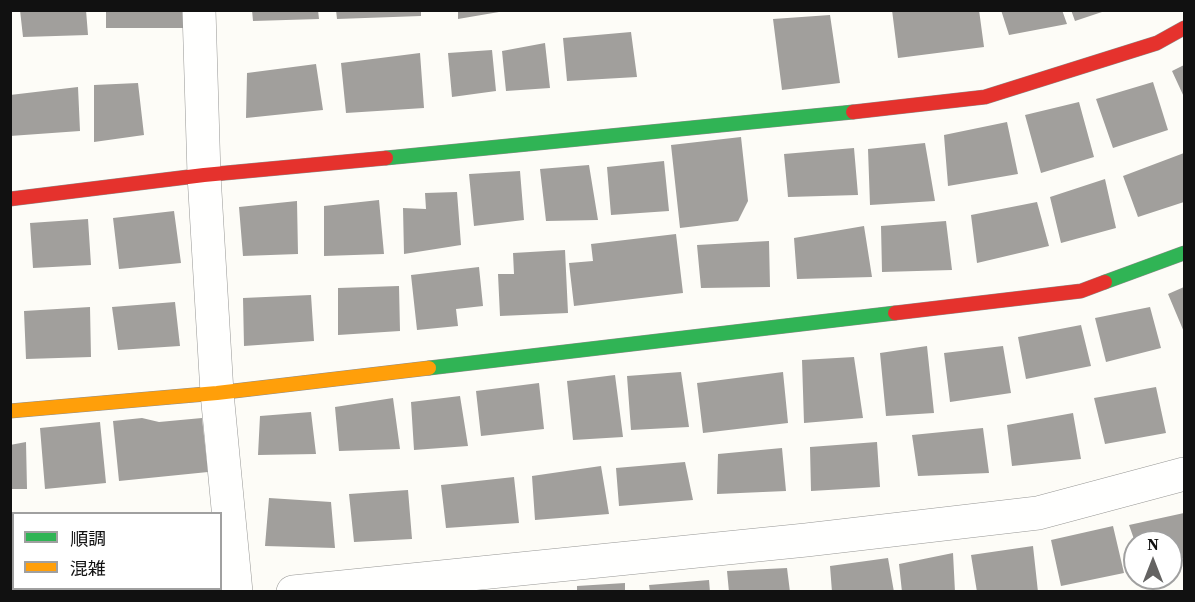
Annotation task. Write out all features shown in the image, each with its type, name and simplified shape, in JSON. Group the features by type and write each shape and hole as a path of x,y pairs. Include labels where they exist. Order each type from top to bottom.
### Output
{"street":[{"path":"199,10 204,175 217,393 236,591"},
{"path":"10,199 204,175 749,124 985,97 1157,43 1185,28"},
{"path":"10,411 217,393 1081,291 1185,253"},
{"path":"293,591 806,540 1038,513 1185,474"}],"building":[{"path":"20,10 86,10 88,35 23,37"},
{"path":"106,10 187,10 188,28 106,28"},
{"path":"252,10 318,10 319,19 253,21"},
{"path":"336,10 421,10 421,16 337,19"},
{"path":"458,10 498,10 499,12 458,19"},
{"path":"892,10 979,10 984,47 898,58"},
{"path":"1001,10 1062,10 1067,24 1009,35"},
{"path":"1071,10 1105,10 1105,11 1075,21"},
{"path":"830,15 840,83 782,90 773,19"},
{"path":"631,32 637,77 567,81 563,38"},
{"path":"545,43 550,88 506,91 502,51"},
{"path":"492,50 496,91 452,97 448,53"},
{"path":"420,53 424,108 346,113 341,63"},
{"path":"316,64 323,110 246,118 247,73"},
{"path":"1184,65 1184,97 1172,71"},
{"path":"1153,82 1168,130 1113,148 1096,99"},
{"path":"138,83 144,135 94,142 94,85"},
{"path":"78,87 80,131 10,136 10,95"},
{"path":"1079,102 1094,157 1041,173 1025,115"},
{"path":"1007,122 1018,174 948,186 944,135"},
{"path":"741,137 748,201 738,221 680,228 671,145"},
{"path":"925,143 935,201 870,205 868,149"},
{"path":"854,148 858,195 788,197 784,154"},
{"path":"1184,153 1184,202 1138,217 1123,176"},
{"path":"664,161 669,211 611,215 607,167"},
{"path":"589,165 598,220 546,221 540,169"},
{"path":"520,171 524,220 474,226 469,174"},
{"path":"1105,179 1116,228 1061,243 1050,197"},
{"path":"457,192 461,245 404,254 403,208 426,209 425,193"},
{"path":"379,200 384,254 324,256 324,206"},
{"path":"297,201 298,254 243,256 239,207"},
{"path":"1037,202 1049,246 977,263 971,215"},
{"path":"174,211 181,263 119,269 113,218"},
{"path":"88,219 91,265 33,268 30,223"},
{"path":"946,221 952,270 882,272 881,226"},
{"path":"864,226 872,277 797,279 794,238"},
{"path":"676,234 683,293 574,306 569,263 593,261 591,244"},
{"path":"769,241 770,287 701,288 697,245"},
{"path":"565,250 568,313 500,316 498,274 514,274 513,253"},
{"path":"479,267 483,306 456,309 458,326 417,330 411,275"},
{"path":"399,286 400,331 338,335 338,288"},
{"path":"1184,287 1184,332 1168,294"},
{"path":"311,295 314,341 244,346 243,298"},
{"path":"175,302 180,346 118,350 112,307"},
{"path":"90,307 91,357 26,359 24,311"},
{"path":"1150,307 1161,348 1106,362 1095,318"},
{"path":"1081,325 1091,366 1026,379 1018,337"},
{"path":"927,346 934,413 886,416 880,353"},
{"path":"1003,346 1011,393 950,402 944,353"},
{"path":"854,357 863,418 804,423 802,360"},
{"path":"681,372 689,427 631,430 627,376"},
{"path":"783,372 788,423 703,433 697,383"},
{"path":"615,375 623,437 573,440 567,381"},
{"path":"539,383 544,429 481,436 476,391"},
{"path":"1156,387 1166,433 1105,444 1094,398"},
{"path":"460,396 468,446 414,450 411,402"},
{"path":"393,398 400,449 339,451 335,407"},
{"path":"311,412 316,454 258,455 260,416"},
{"path":"1073,413 1081,459 1012,466 1007,425"},
{"path":"142,418 159,422 202,418 208,472 119,481 113,421"},
{"path":"100,422 106,483 45,489 40,428"},
{"path":"983,428 989,473 918,476 912,435"},
{"path":"26,442 27,489 10,489 10,445"},
{"path":"877,442 880,487 811,491 810,447"},
{"path":"782,448 786,491 717,494 718,454"},
{"path":"685,462 693,500 619,506 616,468"},
{"path":"601,466 609,514 535,520 532,476"},
{"path":"514,477 519,523 446,528 441,485"},
{"path":"408,490 412,539 354,542 349,494"},
{"path":"269,498 331,502 335,548 265,546"},
{"path":"1184,513 1184,558 1183,530 1131,530 1129,525"},
{"path":"1113,526 1123,573 1061,586 1051,540"},
{"path":"1033,546 1038,592 977,592 971,555"},
{"path":"953,553 955,592 902,592 899,564"},
{"path":"888,558 894,592 832,592 830,566"},
{"path":"787,568 790,592 729,592 727,571"},
{"path":"709,580 710,592 650,592 649,585"},
{"path":"625,583 625,592 577,592 577,586"}],"traffic: fast":[{"path":"386,158 853,112"},
{"path":"1105,282 1184,253"},
{"path":"429,368 895,313"}],"traffic: slow":[{"path":"10,411 217,393 429,368"}],"traffic: jam":[{"path":"853,112 985,97 1157,43 1184,28"},
{"path":"10,199 204,175 386,158"},
{"path":"895,313 1081,291 1105,282"}]}
